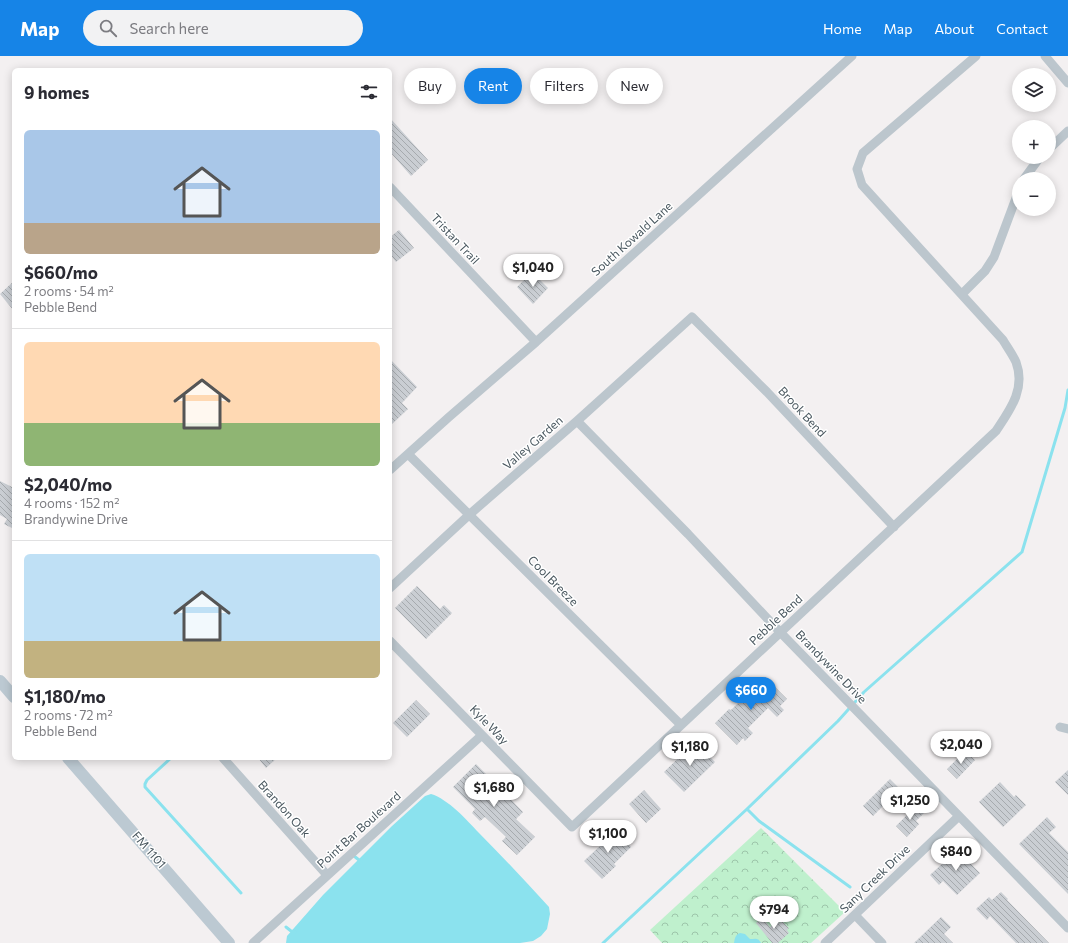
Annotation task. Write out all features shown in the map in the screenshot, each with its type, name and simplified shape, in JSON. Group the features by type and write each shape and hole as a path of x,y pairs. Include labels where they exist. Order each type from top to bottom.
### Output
{"main road":[{"path":"0,681 12,695"},
{"name":"FM 1101","path":"71,760 229,943"}],"street":[{"name":"South Kowald Lane","path":"392,468 536,342 852,56"},
{"name":"Pebble Bend","path":"572,827 996,431 1012,407 1018,390 1020,376 1016,361 1003,340 862,185 857,169 863,153 976,56"},
{"path":"1045,56 1068,83"},
{"path":"1056,142 1068,131"},
{"name":"Tristan Trail","path":"392,189 536,342"},
{"path":"962,294 985,271 994,257 1012,209"},
{"name":"Valley Garden","path":"392,586 470,514 577,421 692,317"},
{"name":"Brook Bend","path":"692,317 767,392 894,527"},
{"name":"Brandywine Drive","path":"577,421 1068,928"},
{"name":"Cool Breeze","path":"408,454 681,725"},
{"name":"Kyle Way","path":"392,642 572,827"},
{"name":"Point Bar Boulevard","path":"253,943 482,735"},
{"name":"Brandon Oak","path":"225,760 327,875"},
{"name":"Sany Creek Drive","path":"825,943 959,816"},
{"path":"855,915 882,943"}],"green space":[{"path":"761,828 845,912 811,943 662,943 650,930"}],"water":[{"path":"431,794 444,800 463,816 549,907 550,914 547,929 541,936 533,941 520,943 286,943 287,936 323,895 392,826 425,796"},
{"path":"740,933 745,934 750,939 758,939 761,943 734,943 736,936"}],"building":[{"path":"392,120 428,160 411,176 392,154"},
{"path":"399,230 414,248 396,262 392,257 392,235"},
{"path":"532,272 548,288 533,304 517,287"},
{"path":"12,283 12,309 0,294"},
{"path":"392,361 417,387 402,403 408,409 392,424"},
{"path":"0,481 12,487 12,528 4,524 7,519 0,515"},
{"path":"417,586 440,609 444,605 452,613 426,639 395,608"},
{"path":"765,677 787,699 780,706 784,710 777,717 768,708 748,728 753,733 745,741 743,738 737,745 715,723 729,709 731,710"},
{"path":"416,700 430,714 407,737 393,723"},
{"path":"695,742 715,762 684,792 664,772"},
{"path":"965,751 975,760 957,779 947,769"},
{"path":"260,760 275,760 266,768"},
{"path":"476,764 523,812 516,819 535,837 517,855 502,841 506,837 485,817 480,821 472,813 475,809 453,787"},
{"path":"1068,770 1068,795 1055,782"},
{"path":"890,779 900,789 873,816 863,806"},
{"path":"1000,782 1014,797 1016,795 1026,805 1003,827 979,802"},
{"path":"644,790 661,809 646,823 629,804"},
{"path":"917,805 924,813 916,821 919,824 907,837 896,826"},
{"path":"1047,817 1056,827 1049,833 1068,852 1068,894 1019,844"},
{"path":"615,829 631,847 614,864 616,866 602,879 584,861"},
{"path":"958,849 980,873 957,895 943,881 939,885 930,875"},
{"path":"1001,892 1049,943 1016,943 990,916 987,920 976,909 989,897 992,900"},
{"path":"762,917 770,927 777,920 780,923 782,921 789,928 787,930 789,933 778,943 772,943 756,923"},
{"path":"941,917 951,927 944,934 953,943 914,943"}],"waterway":[{"path":"603,943 747,809 838,721 864,692 1022,552 1065,408 1068,390"},
{"path":"169,760 147,780 145,787 241,893"},
{"path":"747,809 759,821 850,887"},
{"path":"354,856 361,863"},
{"path":"286,927 295,932"}]}
